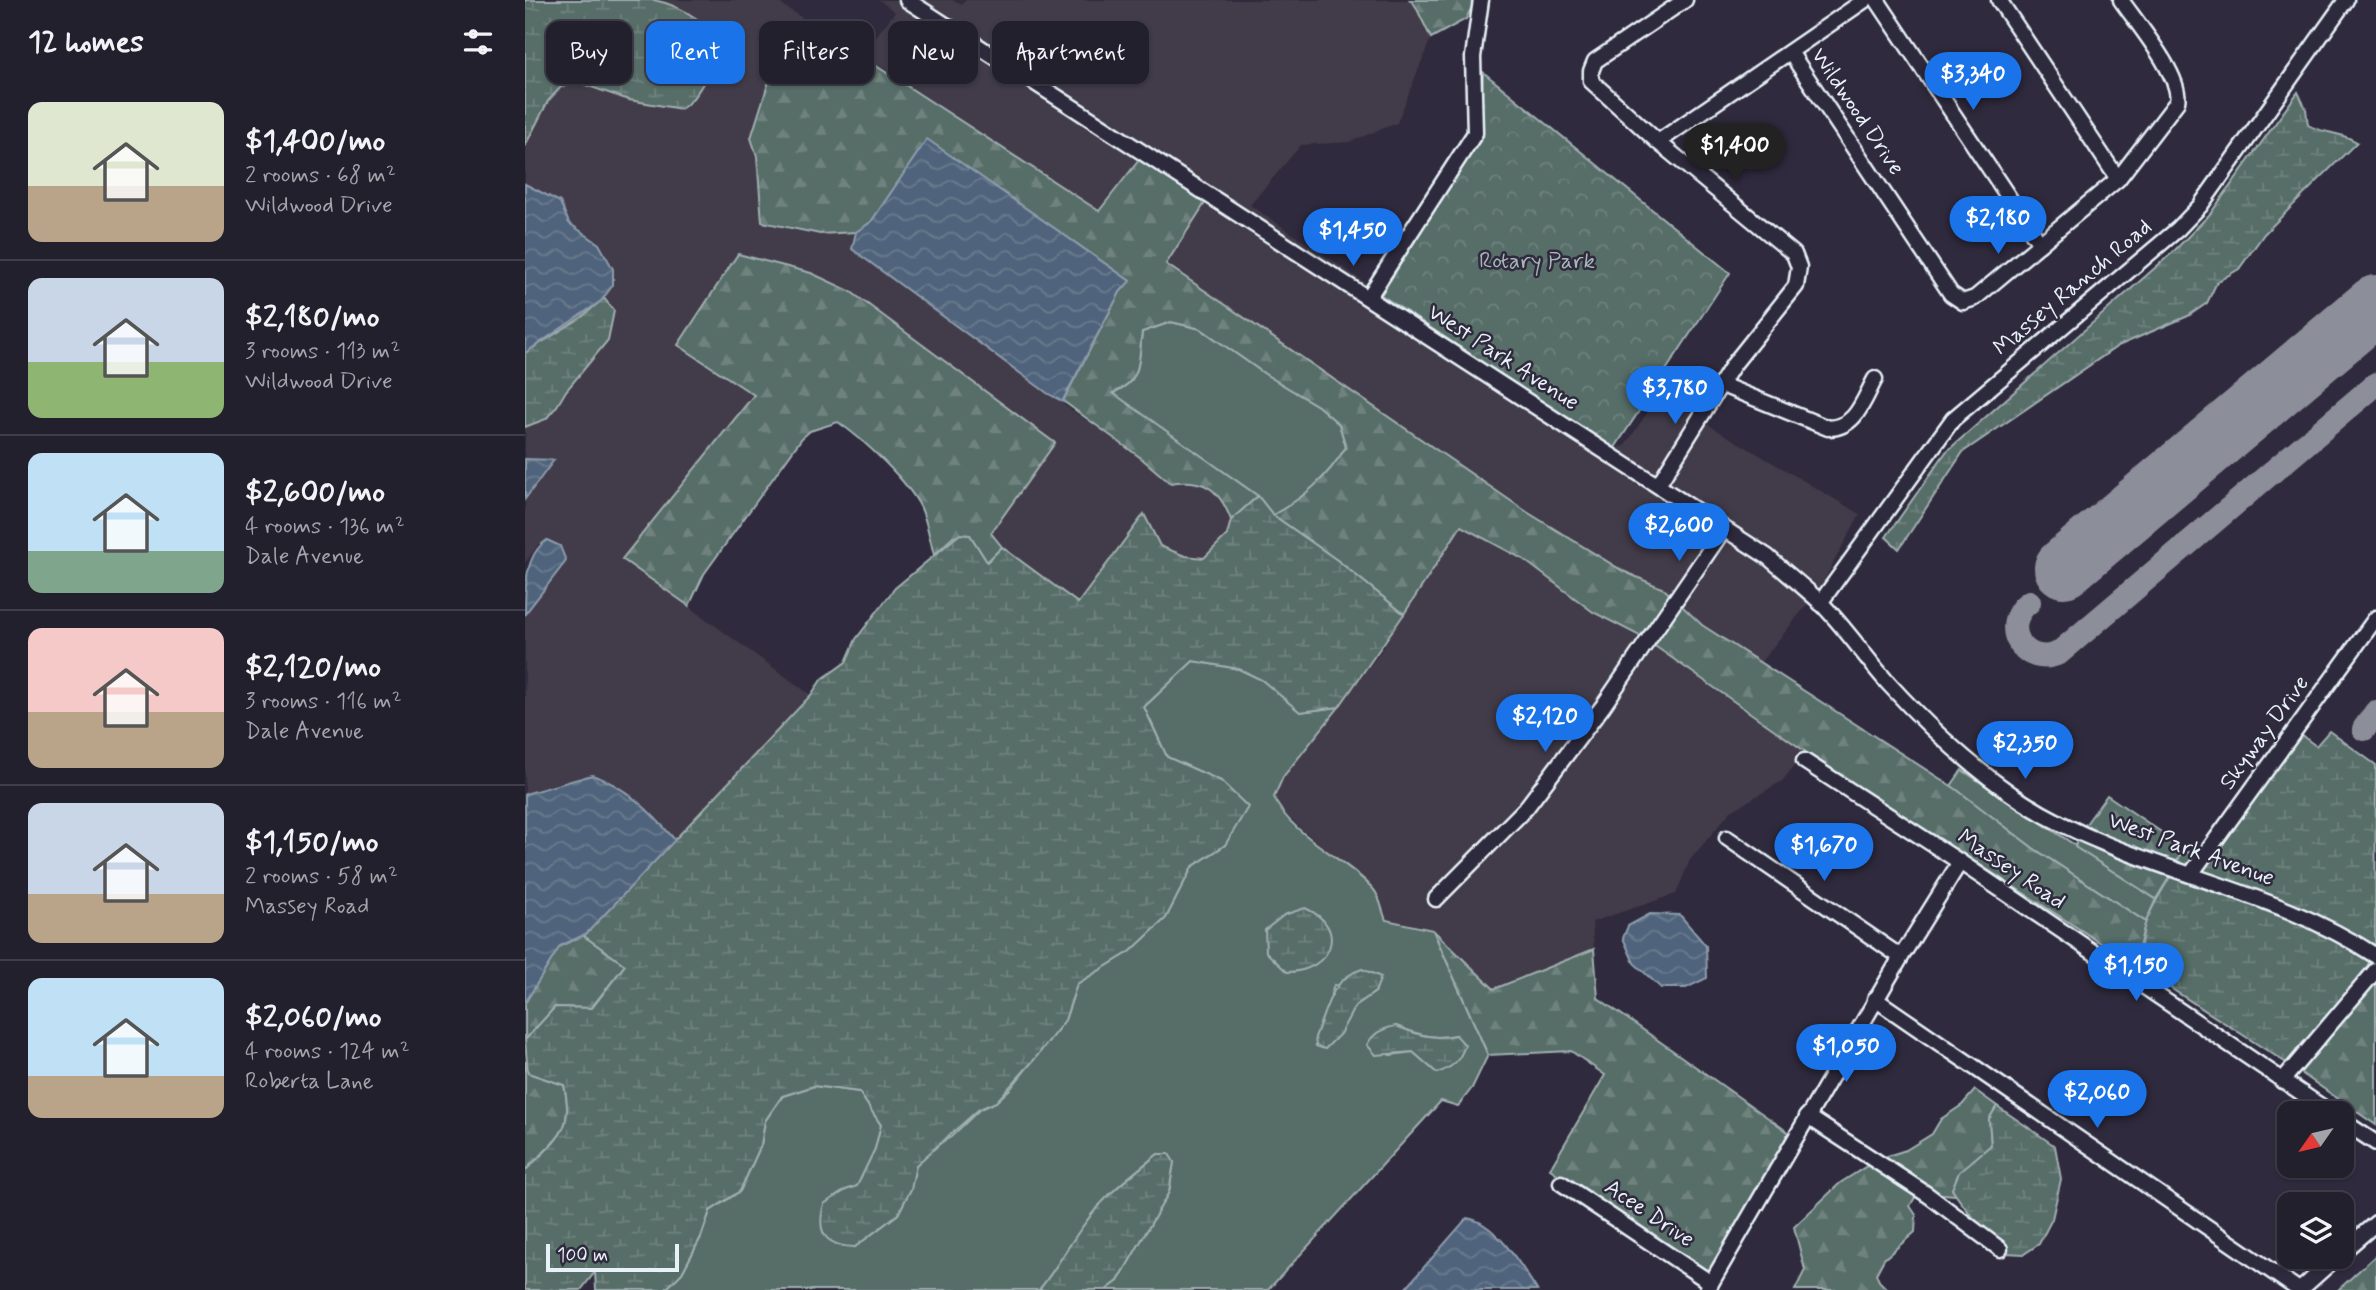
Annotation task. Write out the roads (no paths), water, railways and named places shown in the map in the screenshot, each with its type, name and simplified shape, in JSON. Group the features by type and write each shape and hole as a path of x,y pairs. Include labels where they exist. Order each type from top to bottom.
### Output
{"street":[{"name":"West Park Avenue","path":"907,0 1768,557 1820,603 1888,682 1942,739 2023,801 2092,838 2141,859 2296,912 2376,956"},
{"path":"1369,298 1475,133 1473,57 1481,0"},
{"path":"1658,485 1751,339 1796,286 1799,267 1794,254 1595,88 1591,71 1595,61 1685,0"},
{"path":"1658,142 1865,0"},
{"path":"1877,0 2040,244"},
{"path":"2000,0 2118,178"},
{"name":"Wildwood Drive","path":"1790,52 1951,294 1963,302 1975,298 2118,178 2177,102 2179,93 2173,77 2121,0"},
{"name":"Massey Ranch Road","path":"1820,603 1953,419 2178,229 2200,206 2346,0"},
{"path":"1722,385 1828,428 1842,428 1851,423 1875,379"},
{"path":"1436,899 1543,785 1603,706 1724,529"},
{"name":"Skyway Drive","path":"2191,874 2376,618"},
{"name":"Massey Road","path":"1804,761 1961,862 2313,1101"},
{"path":"1727,838 1901,957"},
{"path":"1709,1287 1875,999 1961,862"},
{"path":"2283,1081 2376,970"},
{"path":"1875,999 2299,1290 2324,1269"},
{"path":"1807,1116 1928,1195 2000,1249"},
{"path":"2354,1129 2376,1143"},
{"name":"Acee Drive","path":"1561,1183 1709,1287"},
{"path":"2354,1243 2376,1223"}],"water":[{"path":"927,139 1130,281 1120,292 1063,400 1065,403 1047,393 852,249 856,232 871,222"},
{"path":"525,184 560,202 569,223 599,244 613,269 613,285 601,301 525,353"},
{"path":"525,459 554,460 525,499"},
{"path":"547,540 560,546 566,561 525,614 530,563 534,554"},
{"path":"592,775 627,793 675,840 586,934 560,946 525,1003 525,794"},
{"path":"1650,914 1680,915 1706,946 1707,978 1686,988 1661,988 1634,963 1623,938 1628,926"},
{"path":"1467,1218 1478,1221 1498,1236 1537,1290 1404,1290"}],"park label":[{"name":"Rotary Park","path":"1537,262"}]}
